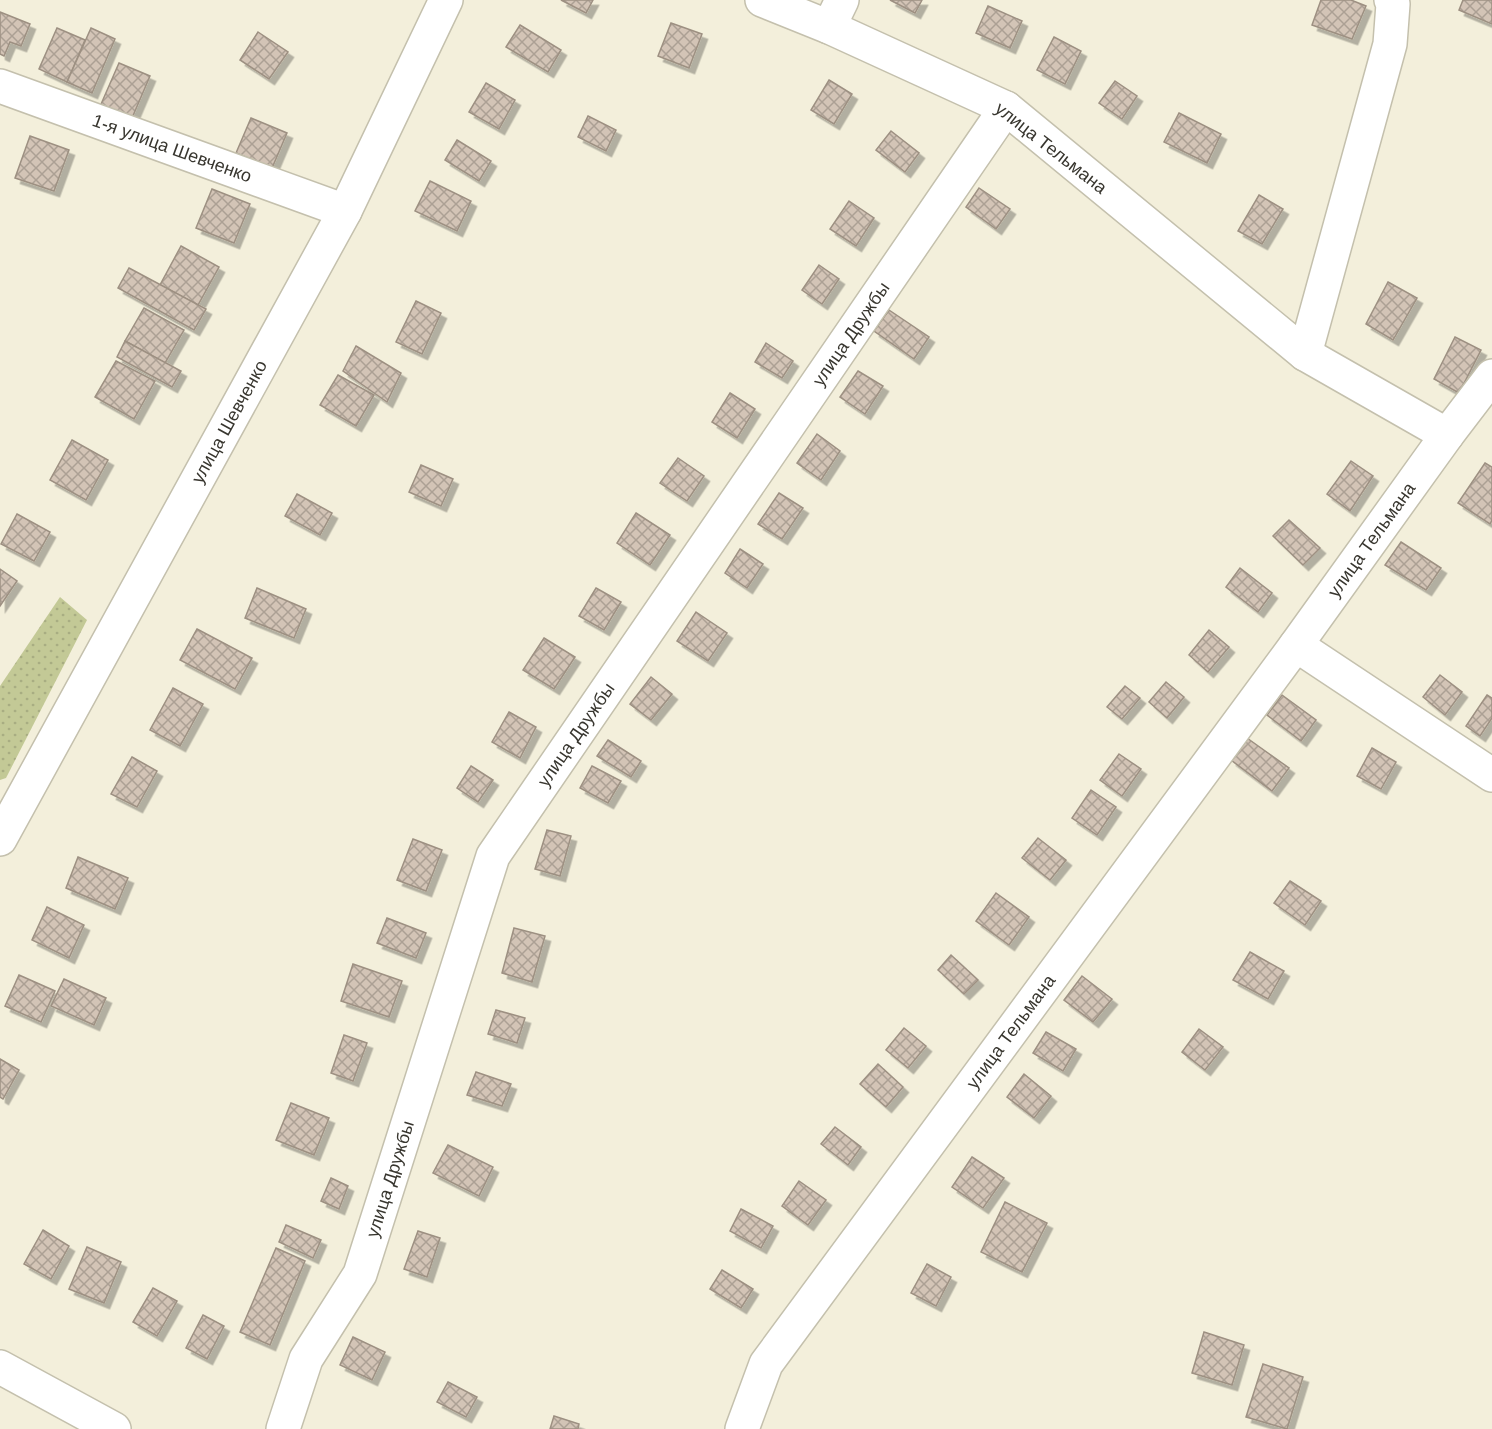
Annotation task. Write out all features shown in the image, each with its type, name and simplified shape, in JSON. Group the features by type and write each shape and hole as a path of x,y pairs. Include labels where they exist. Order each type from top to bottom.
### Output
{"street":[{"name":"улица Шевченко","path":"0,839 345,211 446,0"},
{"name":"улица Тельмана","path":"762,0 835,13 1006,108 1305,354 1447,435"},
{"path":"1305,354 1390,44 1393,4 1391,0"},
{"name":"1-я улица Шевченко","path":"0,86 345,211"},
{"name":"улица Дружбы","path":"283,1429 306,1359 360,1275 493,856 1006,108"},
{"name":"улица Тельмана","path":"742,1429 766,1364 1492,376"},
{"path":"1296,645 1492,775"},
{"path":"0,1367 114,1429"}],"green space":[{"path":"60,597 87,620 6,778 0,780 0,686"}],"building":[{"path":"561,0 593,0 586,13"},
{"path":"890,0 922,0 915,13"},
{"path":"1321,0 1351,0 1366,6 1352,39 1312,25"},
{"path":"1463,0 1492,0 1492,24 1459,10"},
{"path":"988,6 1022,21 1010,48 976,33"},
{"path":"0,12 30,24 21,46 10,42 4,56 0,54"},
{"path":"671,23 702,34 689,68 658,56"},
{"path":"520,25 561,50 548,72 506,47"},
{"path":"57,28 85,40 67,82 39,69"},
{"path":"91,28 115,39 92,93 67,82"},
{"path":"258,32 288,52 269,79 240,60"},
{"path":"1054,37 1081,51 1065,84 1037,70"},
{"path":"119,63 150,76 129,125 98,111"},
{"path":"829,80 852,94 834,124 811,110"},
{"path":"1115,81 1137,96 1122,119 1099,103"},
{"path":"486,83 515,100 499,129 469,112"},
{"path":"1179,113 1221,134 1207,163 1164,142"},
{"path":"588,116 616,130 606,151 578,137"},
{"path":"251,118 287,133 272,168 236,153"},
{"path":"891,131 919,153 905,172 876,150"},
{"path":"30,136 69,150 54,191 15,178"},
{"path":"457,140 491,161 479,181 445,160"},
{"path":"430,181 471,201 457,231 415,211"},
{"path":"979,188 1010,209 996,229 966,207"},
{"path":"212,189 250,204 234,243 196,228"},
{"path":"1259,195 1283,209 1262,244 1238,231"},
{"path":"849,201 874,218 856,246 830,229"},
{"path":"181,246 219,267 198,305 160,285"},
{"path":"819,265 839,279 822,304 802,290"},
{"path":"129,268 206,309 194,330 118,288"},
{"path":"1388,282 1417,298 1393,340 1366,324"},
{"path":"416,301 441,313 422,354 396,342"},
{"path":"144,308 184,330 165,363 125,341"},
{"path":"889,310 929,337 914,359 874,331"},
{"path":"1455,337 1481,350 1459,393 1434,379"},
{"path":"125,341 181,371 172,387 117,357"},
{"path":"766,343 793,361 782,378 755,362"},
{"path":"356,346 401,373 387,402 343,371"},
{"path":"116,361 155,381 134,419 95,397"},
{"path":"858,371 883,386 865,414 840,397"},
{"path":"338,375 374,395 356,426 320,405"},
{"path":"730,393 755,409 737,438 712,422"},
{"path":"817,434 840,451 821,480 797,463"},
{"path":"72,440 108,460 86,500 50,480"},
{"path":"678,458 704,476 687,501 660,483"},
{"path":"1351,461 1373,476 1350,511 1327,494"},
{"path":"1485,463 1492,467 1492,520 1490,524 1458,503"},
{"path":"421,465 453,479 441,506 409,492"},
{"path":"779,493 803,508 782,539 758,524"},
{"path":"297,494 332,513 320,535 285,516"},
{"path":"636,513 670,535 650,565 617,543"},
{"path":"17,514 50,532 34,561 1,544"},
{"path":"1289,520 1320,548 1303,565 1273,536"},
{"path":"1401,542 1441,568 1426,590 1385,565"},
{"path":"740,549 763,564 747,588 725,573"},
{"path":"1240,568 1272,593 1258,612 1226,587"},
{"path":"0,569 17,581 0,606"},
{"path":"257,588 306,609 294,638 245,618"},
{"path":"596,588 621,602 604,630 579,616"},
{"path":"696,612 727,633 708,661 677,641"},
{"path":"197,629 252,658 235,689 180,660"},
{"path":"1209,630 1229,647 1208,672 1189,655"},
{"path":"544,638 575,657 554,689 523,670"},
{"path":"1440,675 1462,692 1445,715 1423,697"},
{"path":"651,677 672,694 651,720 630,704"},
{"path":"1166,682 1184,697 1167,718 1149,702"},
{"path":"1125,686 1140,698 1122,719 1107,707"},
{"path":"173,688 203,704 180,746 150,730"},
{"path":"1282,695 1316,720 1301,741 1267,715"},
{"path":"1487,695 1492,698 1492,718 1480,736 1466,726"},
{"path":"509,712 536,727 520,758 492,742"},
{"path":"1247,738 1289,768 1272,791 1231,760"},
{"path":"608,740 641,761 631,777 597,756"},
{"path":"1372,748 1396,762 1381,789 1357,776"},
{"path":"1119,754 1141,769 1122,796 1100,780"},
{"path":"132,757 157,771 137,807 111,794"},
{"path":"471,766 493,780 478,802 457,788"},
{"path":"592,766 621,781 608,803 580,788"},
{"path":"1091,790 1116,807 1097,835 1072,818"},
{"path":"547,830 571,836 560,876 535,869"},
{"path":"1038,838 1066,860 1050,880 1022,858"},
{"path":"413,839 442,850 426,891 397,880"},
{"path":"78,857 128,878 115,909 66,888"},
{"path":"1290,881 1321,901 1305,925 1274,903"},
{"path":"996,893 1029,917 1009,945 976,921"},
{"path":"47,907 84,925 69,958 32,940"},
{"path":"387,918 426,933 416,958 377,943"},
{"path":"514,928 545,936 532,982 502,973"},
{"path":"1250,952 1284,971 1268,999 1233,980"},
{"path":"951,955 978,980 964,994 938,970"},
{"path":"353,964 402,981 389,1017 341,1001"},
{"path":"19,975 55,991 41,1022 5,1006"},
{"path":"1082,976 1112,999 1093,1022 1064,1000"},
{"path":"64,979 106,998 94,1025 51,1006"},
{"path":"496,1010 525,1018 517,1043 488,1034"},
{"path":"904,1028 926,1046 908,1068 886,1050"},
{"path":"1199,1029 1223,1047 1205,1070 1182,1052"},
{"path":"1046,1032 1076,1049 1063,1071 1033,1053"},
{"path":"344,1035 367,1043 353,1081 331,1073"},
{"path":"0,1059 19,1070 3,1099 0,1097"},
{"path":"878,1064 903,1087 886,1107 860,1084"},
{"path":"476,1072 511,1084 502,1106 467,1095"},
{"path":"1024,1074 1051,1096 1034,1118 1007,1097"},
{"path":"291,1103 329,1118 314,1155 276,1140"},
{"path":"835,1127 861,1147 848,1165 821,1144"},
{"path":"448,1145 493,1167 479,1196 433,1173"},
{"path":"972,1157 1004,1178 983,1208 952,1187"},
{"path":"331,1178 348,1186 339,1209 321,1201"},
{"path":"799,1181 826,1200 808,1225 782,1206"},
{"path":"1005,1202 1047,1223 1022,1272 981,1252"},
{"path":"741,1209 773,1226 761,1248 730,1231"},
{"path":"286,1225 321,1240 313,1258 279,1242"},
{"path":"43,1230 69,1246 51,1279 24,1264"},
{"path":"418,1231 440,1238 427,1277 404,1269"},
{"path":"87,1247 121,1262 104,1303 69,1289"},
{"path":"276,1248 305,1261 270,1345 240,1332"},
{"path":"927,1264 951,1277 936,1306 911,1293"},
{"path":"722,1270 753,1289 741,1308 710,1289"},
{"path":"153,1288 177,1301 157,1336 133,1322"},
{"path":"203,1315 224,1326 207,1359 186,1348"},
{"path":"1204,1332 1244,1345 1232,1385 1192,1373"},
{"path":"353,1337 385,1352 372,1380 340,1365"},
{"path":"1263,1364 1303,1377 1287,1429 1246,1417"},
{"path":"448,1382 477,1397 466,1417 437,1402"},
{"path":"554,1416 579,1424 578,1429 550,1429"}]}
